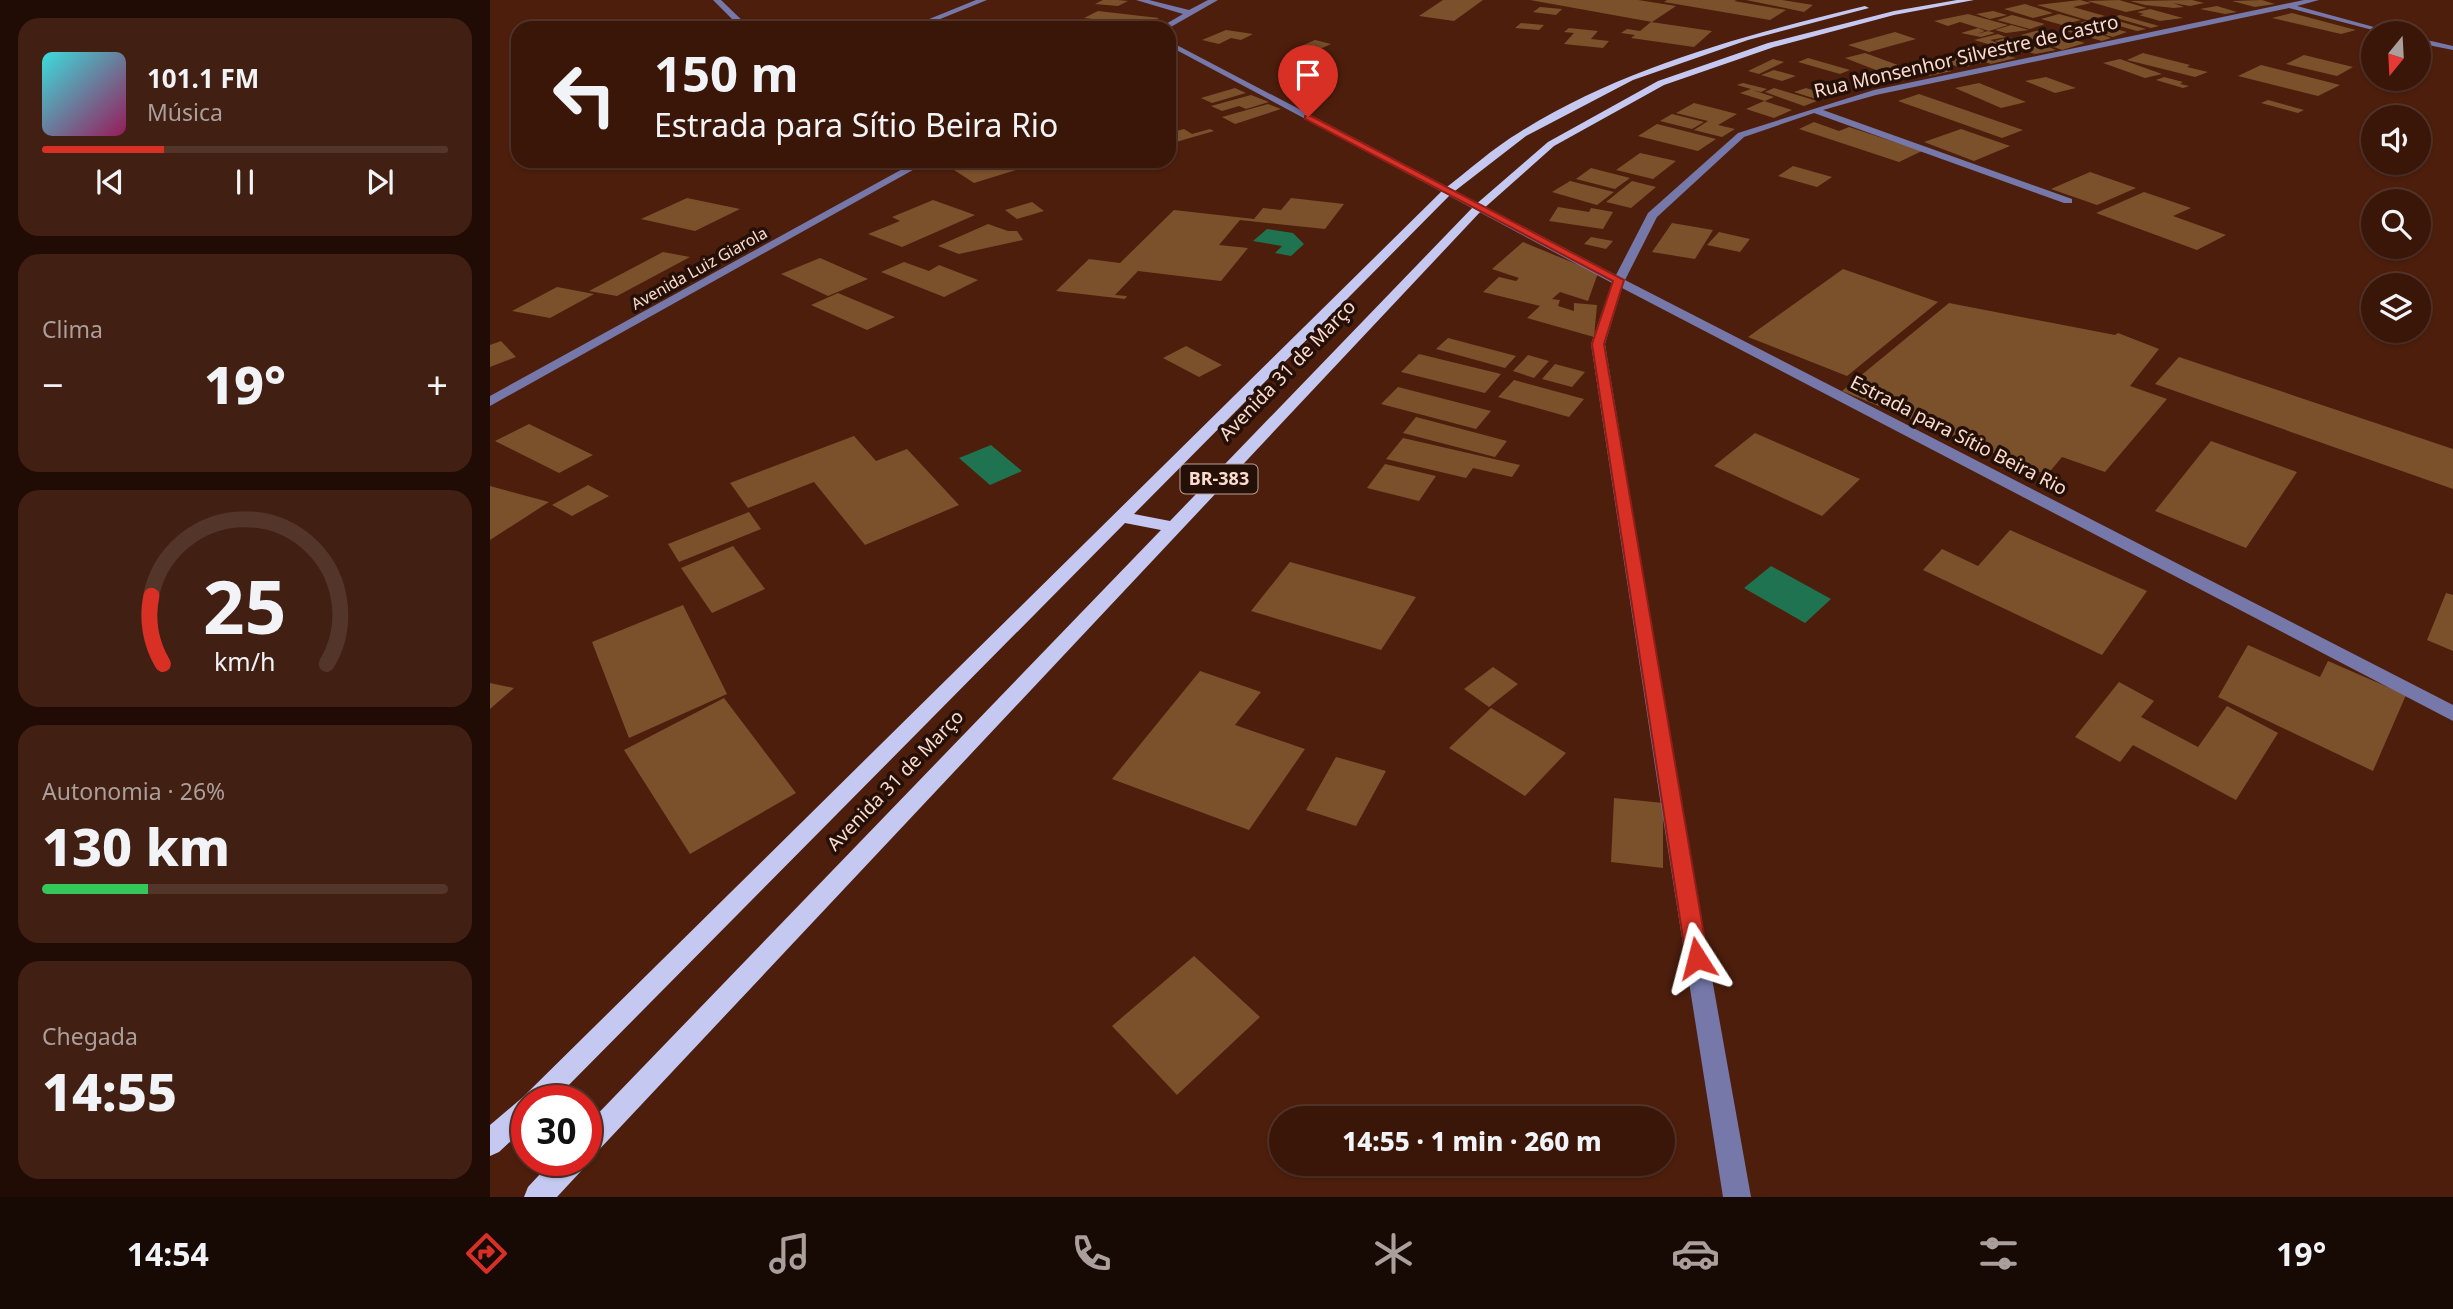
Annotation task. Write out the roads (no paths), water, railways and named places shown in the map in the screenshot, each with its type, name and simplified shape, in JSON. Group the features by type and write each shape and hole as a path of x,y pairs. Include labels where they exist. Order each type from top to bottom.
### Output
{"main road":[{"name":"Avenida 31 de Março","path":"550,1085 1447,192 1522,134 1630,78 1745,38 1870,7 1910,0"},
{"name":"Avenida 31 de Março","path":"602,1128 1478,208 1551,144 1661,83 1771,45 1894,13 1970,0"},
{"path":"1870,7 1894,13"},
{"path":"1630,78 1661,83"},
{"path":"1122,517 1173,527"},
{"path":"490,1143 511,1123"},
{"path":"538,1197 557,1176"}],"street":[{"path":"717,0 739,21"},
{"path":"929,21 983,0"},
{"path":"1140,0 1190,13"},
{"path":"1176,21 1214,0"},
{"path":"2269,0 2361,25"},
{"name":"Rua Monsenhor Silvestre de Castro","path":"1737,1197 1670,799 1598,344 1619,280 1652,215 1741,135 1814,110 1929,81 2315,0"},
{"path":"2431,43 2453,48"},
{"name":"Estrada para Sítio Beira Rio","path":"1176,47 1447,192 2453,714"},
{"path":"1814,110 2068,201"},
{"name":"Avenida Luiz Giarola","path":"490,402 911,168"}]}
